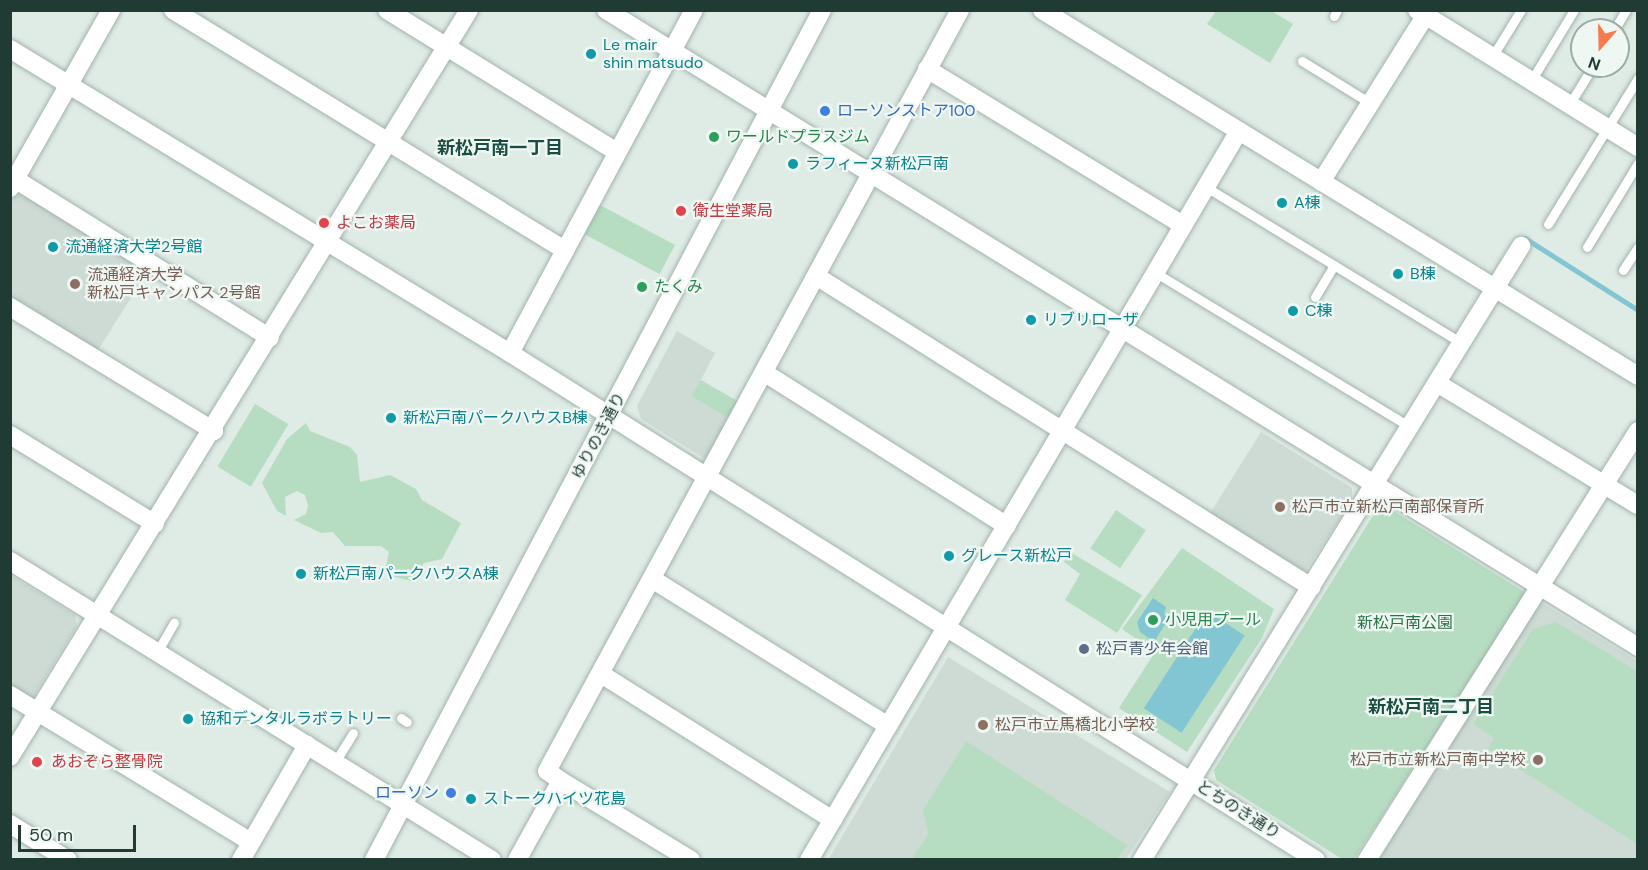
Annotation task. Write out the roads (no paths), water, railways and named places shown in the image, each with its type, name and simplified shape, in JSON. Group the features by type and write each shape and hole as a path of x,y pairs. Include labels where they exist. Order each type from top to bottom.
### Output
{"street":[{"path":"111,10 12,181 270,338"},
{"path":"173,10 566,250"},
{"path":"387,10 617,152"},
{"path":"10,757 214,431 469,10"},
{"path":"606,10 1638,647"},
{"path":"510,353 694,10"},
{"name":"ゆりのき通り","path":"374,860 822,10"},
{"path":"691,860 547,771 960,10"},
{"path":"1042,10 1638,376"},
{"path":"1321,182 1424,12 1530,81 1638,147"},
{"name":"とちのき通り","path":"10,49 510,353 1316,860"},
{"path":"927,69 1183,225"},
{"path":"809,860 1239,131"},
{"path":"1142,860 1521,246"},
{"path":"816,276 1311,587"},
{"path":"10,307 214,431"},
{"path":"765,373 1007,526"},
{"path":"1437,383 1638,505"},
{"path":"1367,860 1638,431"},
{"path":"10,435 155,524"},
{"path":"10,561 492,860"},
{"path":"652,579 888,726"},
{"path":"601,674 832,820"},
{"path":"10,695 251,842"},
{"path":"241,860 308,745"},
{"path":"517,860 561,781"},
{"path":"10,824 68,860"}],"lane":[{"path":"1492,57 1521,10"},
{"path":"1530,81 1574,10"},
{"path":"1302,61 1370,103"},
{"path":"1569,105 1586,78"},
{"path":"1548,224 1638,78"},
{"path":"1587,247 1638,164"},
{"path":"1206,187 1455,339"},
{"path":"1623,270 1638,247"},
{"path":"1315,297 1334,265"},
{"path":"1155,273 1410,427"},
{"path":"157,652 174,623"},
{"path":"335,762 353,733"}],"water":[{"name":"小児用プール","path":"1153,598 1166,607 1164,615 1169,618 1154,642 1140,632 1137,622"},
{"path":"1207,611 1245,636 1182,733 1144,708"}],"waterway":[{"path":"1525,238 1638,310"}],"place":[{"name":"Le mair shin matsudo","path":"591,54"},
{"name":"ローソンストア100","path":"825,111"},
{"name":"ワールドプラスジム","path":"714,137"},
{"name":"ラフィーヌ新松戸南","path":"793,164"},
{"name":"A棟","path":"1282,203"},
{"name":"衛生堂薬局","path":"681,211"},
{"name":"よこお薬局","path":"324,223"},
{"name":"流通経済大学2号館","path":"53,247"},
{"name":"B棟","path":"1398,274"},
{"name":"流通経済大学 新松戸キャンパス 2号館","path":"75,284"},
{"name":"たくみ","path":"642,287"},
{"name":"C棟","path":"1293,311"},
{"name":"リブリローザ","path":"1031,320"},
{"name":"新松戸南パークハウスB棟","path":"391,418"},
{"name":"松戸市立新松戸南部保育所","path":"1280,507"},
{"name":"グレース新松戸","path":"949,556"},
{"name":"新松戸南パークハウスA棟","path":"301,574"},
{"name":"小児用プール","path":"1153,620"},
{"name":"松戸青少年会館","path":"1084,649"},
{"name":"協和デンタルラボラトリー","path":"188,719"},
{"name":"松戸市立馬橋北小学校","path":"983,725"},
{"name":"松戸市立新松戸南中学校","path":"1538,760"},
{"name":"あおぞら整骨院","path":"37,762"},
{"name":"ローソン","path":"451,793"},
{"name":"ストークハイツ花島","path":"471,799"}],"district":[{"name":"新松戸南一丁目","path":"500,148"},
{"name":"新松戸南二丁目","path":"1431,707"}],"park label":[{"name":"新松戸南公園","path":"1405,623"}]}
